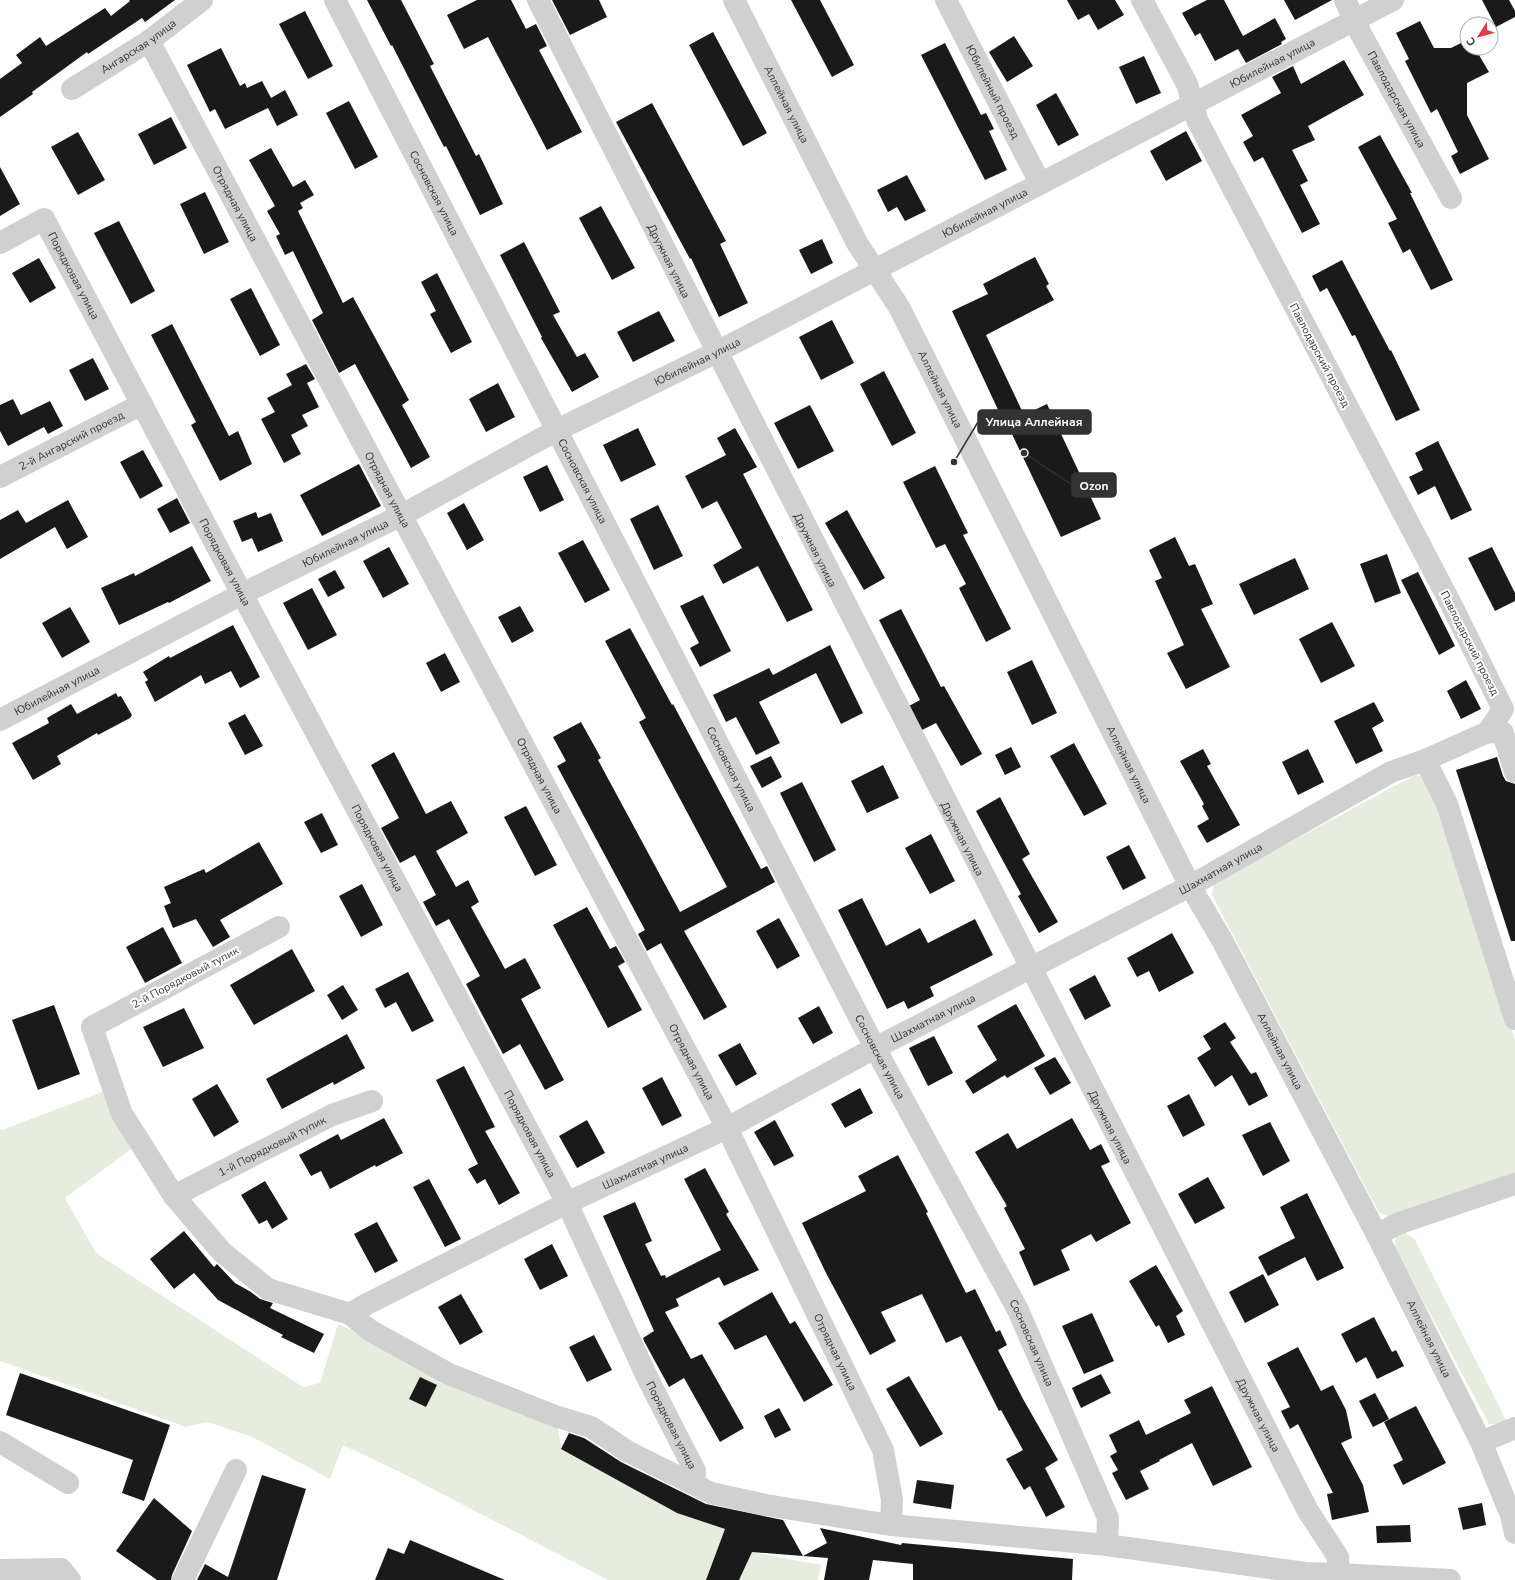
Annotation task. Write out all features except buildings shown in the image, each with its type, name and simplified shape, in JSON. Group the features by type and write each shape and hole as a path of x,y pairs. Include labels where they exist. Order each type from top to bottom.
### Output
{"street":[{"name":"Ангарская улица","path":"72,89 149,41 202,0"},
{"name":"Сосновская улица","path":"335,0 875,1048 1018,1310 1108,1518 1107,1545"},
{"name":"Дружная улица","path":"538,0 715,353 1029,969 1305,1504 1338,1557 1339,1574"},
{"name":"Аллейная улица","path":"734,0 857,243 899,307 1190,886 1222,940 1377,1235 1481,1442 1514,1521"},
{"name":"Юбилейный проезд","path":"946,0 1040,183"},
{"name":"Павлодарский проезд","path":"1142,0 1187,84 1197,120 1449,600 1503,709 1502,731"},
{"name":"Павлодарская улица","path":"1345,0 1365,41 1451,198"},
{"name":"Юбилейная улица","path":"0,720 242,594 402,515 557,430 715,353 875,271 1040,183 1393,0"},
{"name":"Отрядная улица","path":"149,41 727,1128 883,1450 892,1500 890,1525"},
{"name":"Порядковая улица","path":"0,243 44,219 567,1203 647,1377 695,1471 694,1484"},
{"name":"2-й Ангарский проезд","path":"0,477 142,404"},
{"name":"Шахматная улица","path":"350,1314 567,1203 727,1128 875,1048 1190,886 1390,772 1502,731"},
{"path":"1502,731 1515,772"},
{"path":"1424,760 1447,804 1515,1019"},
{"name":"2-й Порядковый тупик","path":"174,1196 122,1114 92,1027 279,927"},
{"name":"1-й Порядковый тупик","path":"174,1196 332,1114 372,1101"},
{"path":"1377,1235 1397,1224 1515,1184"},
{"path":"174,1196 222,1252 268,1289 350,1314 370,1331 449,1374 555,1416 591,1427 627,1450 711,1493 766,1505 890,1525 1107,1545 1305,1573 1450,1580"},
{"path":"1481,1442 1515,1428"},
{"path":"0,1442 68,1483"},
{"path":"183,1580 236,1470"},
{"path":"0,1570 61,1569 70,1580"}],"shaded area":[{"path":"1415,775 1424,777 1443,809 1515,1040 1515,1180 1396,1218 1379,1213 1212,895 1214,883"},
{"path":"102,1092 131,1149 65,1198 96,1253 303,1387 320,1383 338,1324 557,1420 561,1449 677,1513 725,1529 707,1578 710,1580 608,1580 400,1472 343,1445 330,1479 252,1437 208,1422 186,1427 0,1361 0,1129 2,1130"},
{"path":"1403,1231 1415,1240 1506,1420 1499,1424 1489,1424 1395,1248 1396,1235"},
{"path":"752,1552 821,1565 818,1580 739,1580"}],"place":[{"name":"Ozon","path":"1024,453"},
{"name":"Улица Аллейная","path":"954,462"}]}
